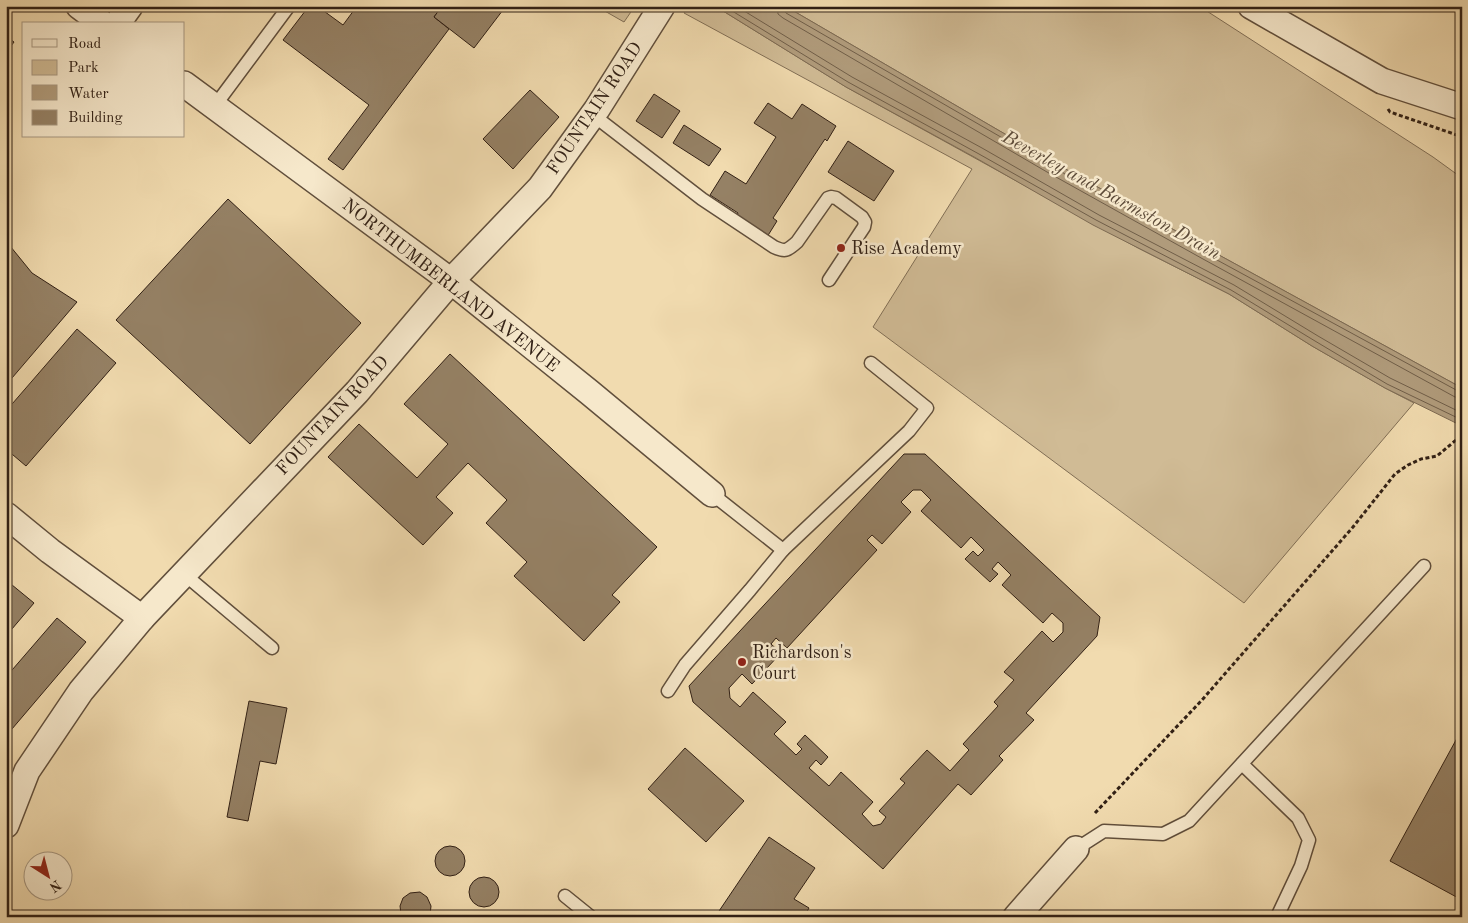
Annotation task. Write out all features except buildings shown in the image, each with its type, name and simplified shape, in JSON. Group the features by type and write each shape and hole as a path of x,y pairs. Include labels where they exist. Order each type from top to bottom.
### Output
{"street":[{"path":"79,6 99,22"},
{"path":"118,22 130,6"},
{"path":"1251,6 1382,81 1462,107"},
{"name":"FOUNTAIN ROAD","path":"6,825 27,771 81,691 142,618 357,392 451,282 540,188 593,115 656,16"},
{"name":"NORTHUMBERLAND AVENUE","path":"185,85 451,282 589,392 712,494"},
{"path":"6,515 50,551 142,618"},
{"path":"1016,917 1076,849"}],"lane":[{"path":"214,107 289,6"},
{"path":"593,115 702,199 774,248 784,251 790,248 797,242 828,198 836,198 862,217 864,226 829,280"},
{"path":"668,691 685,665 783,550 909,432 927,408 871,363"},
{"path":"712,494 783,550"},
{"path":"1076,849 1104,832 1163,834 1190,820 1424,566"},
{"path":"184,574 272,648"},
{"path":"1242,764 1298,818 1309,840 1301,866 1277,917"},
{"path":"565,896 591,917"}],"path":[{"path":"1092,816 1202,700 1353,527 1395,474 1414,462 1437,456 1462,436"}],"green space":[{"path":"596,6 635,6 624,22"},
{"path":"688,6 715,6 846,87 1138,248 1229,294 1312,346 1414,403 1244,603 873,327 972,169 684,13"},
{"path":"785,6 1199,6 1433,157 1462,178 1462,388 1053,162"}],"water":[{"path":"715,6 785,6 1053,162 1462,388 1462,426 1385,388 1312,346 1229,294 1093,225 846,87"}],"place":[{"name":"Rise Academy","path":"841,248"},
{"name":"Richardson's Court","path":"742,662"}],"water label":[{"name":"Beverley and Barmston Drain","path":"1112,194"}]}
